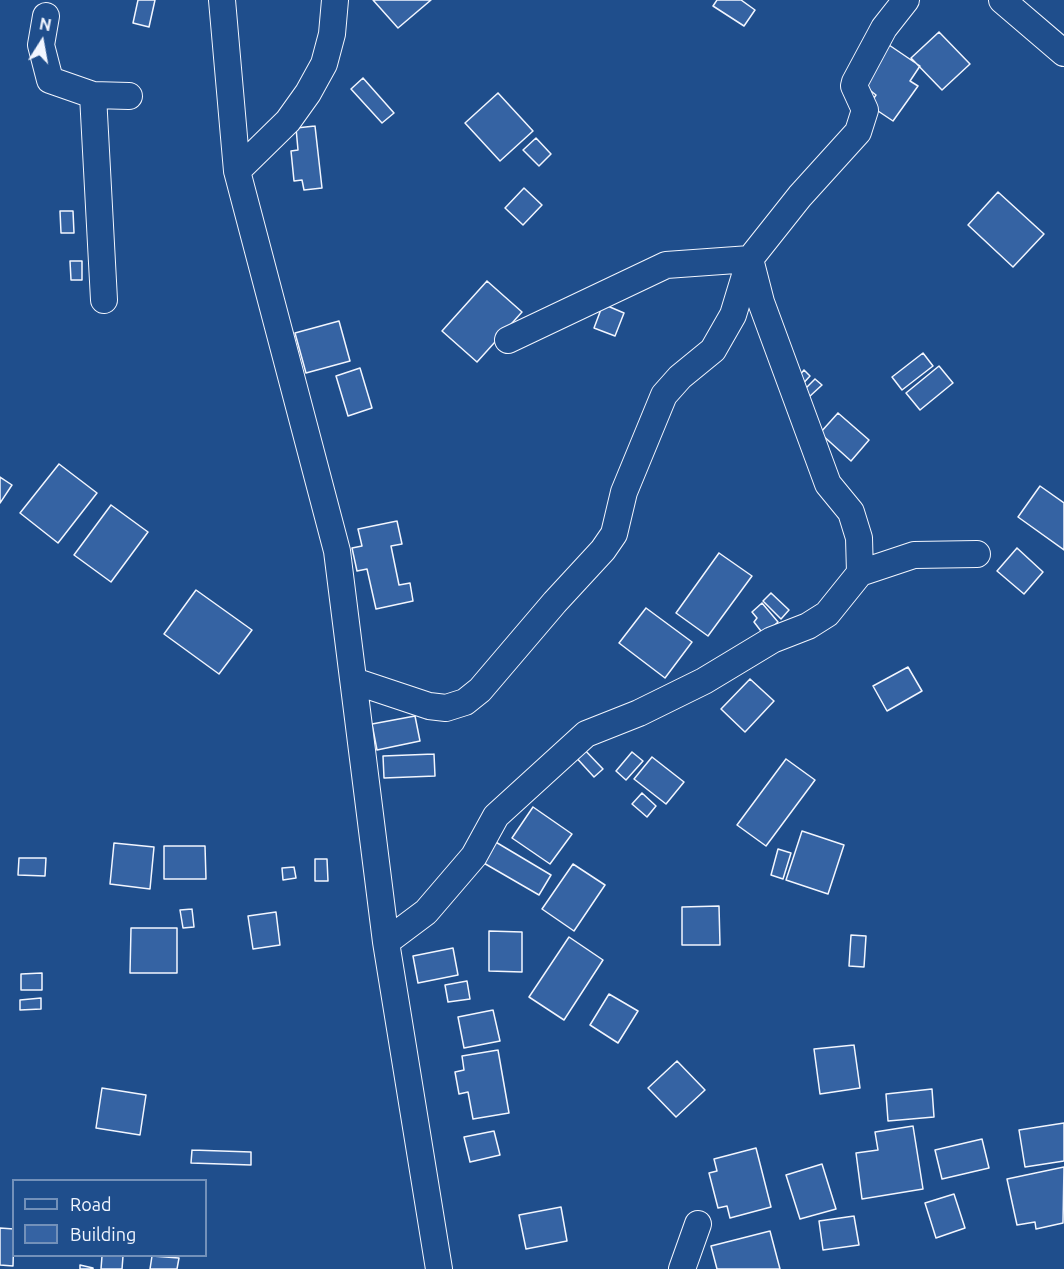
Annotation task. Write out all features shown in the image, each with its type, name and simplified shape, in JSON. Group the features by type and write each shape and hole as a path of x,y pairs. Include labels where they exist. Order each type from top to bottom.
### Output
{"street":[{"path":"222,0 237,171 337,551 386,942 439,1269"},
{"path":"237,171 288,121 324,64 332,34 335,0"},
{"path":"354,681 406,700 446,708 465,702 480,690 603,550 614,534 624,492 664,395 680,377 713,350 733,315 750,259 800,196 858,132 865,110 854,86 855,82 884,28 906,0"},
{"path":"1002,0 1064,53"},
{"path":"46,16 41,45 50,80 93,95 129,96"},
{"path":"93,95 104,300"},
{"path":"508,340 666,265 750,259"},
{"path":"750,259 761,302 828,484 851,512 859,538 860,573"},
{"path":"386,942 426,912 474,856 496,816 586,734 639,713 704,681 772,640 808,626 827,614 860,573 914,555 977,555"},
{"path":"682,1269 698,1224"}],"building":[{"path":"138,0 155,0 149,27 133,23"},
{"path":"373,0 431,0 398,28"},
{"path":"717,0 741,0 755,10 744,26 713,6"},
{"path":"939,32 970,64 942,90 911,58"},
{"path":"889,45 920,66 910,81 918,86 893,121 869,105 876,95 862,84"},
{"path":"363,78 394,113 382,123 351,89"},
{"path":"498,93 533,131 500,161 465,123"},
{"path":"315,126 322,188 304,190 302,180 294,181 291,151 298,150 296,128"},
{"path":"536,138 551,154 539,166 523,150"},
{"path":"524,188 542,205 523,225 505,208"},
{"path":"998,192 1044,234 1013,267 968,225"},
{"path":"60,211 73,211 74,233 61,233"},
{"path":"70,261 82,261 82,280 71,280"},
{"path":"487,281 522,312 477,362 442,331"},
{"path":"603,304 624,313 615,336 594,328"},
{"path":"339,321 350,361 306,373 295,333"},
{"path":"923,353 933,366 902,390 892,377"},
{"path":"939,366 953,383 920,410 906,393"},
{"path":"360,368 372,408 348,416 336,376"},
{"path":"804,370 810,376 799,388 793,383"},
{"path":"815,379 822,385 809,397 803,391"},
{"path":"838,413 869,440 851,461 820,433"},
{"path":"59,464 97,493 58,543 20,513"},
{"path":"0,477 12,485 0,503"},
{"path":"1040,486 1064,503 1064,550 1018,517"},
{"path":"111,505 148,532 111,582 74,555"},
{"path":"397,521 402,544 391,546 399,585 410,583 413,601 376,609 367,569 357,571 352,548 362,546 358,529"},
{"path":"1017,548 1043,572 1024,594 997,571"},
{"path":"719,553 752,576 708,636 676,613"},
{"path":"196,590 252,630 219,674 164,634"},
{"path":"771,593 789,610 781,619 763,601"},
{"path":"762,603 778,622 764,635 754,622 757,618 752,612"},
{"path":"646,608 692,642 665,678 619,643"},
{"path":"908,667 922,691 887,711 873,686"},
{"path":"750,679 774,701 745,732 721,709"},
{"path":"415,716 420,741 377,750 372,724"},
{"path":"580,745 603,769 594,777 572,753"},
{"path":"632,752 643,761 626,780 616,771"},
{"path":"434,754 435,776 384,778 383,756"},
{"path":"652,757 684,782 666,804 634,779"},
{"path":"786,759 815,780 766,846 737,825"},
{"path":"642,793 656,806 647,817 632,804"},
{"path":"533,807 572,834 550,864 512,838"},
{"path":"802,831 844,845 828,894 786,880"},
{"path":"494,841 551,875 539,895 482,862"},
{"path":"114,843 154,847 150,889 110,884"},
{"path":"164,846 205,846 206,879 164,879"},
{"path":"778,849 791,853 783,879 771,875"},
{"path":"19,858 46,858 45,876 18,875"},
{"path":"315,859 327,859 328,881 315,881"},
{"path":"573,864 605,885 574,931 542,909"},
{"path":"294,867 296,878 283,880 282,868"},
{"path":"719,906 720,945 682,945 682,907"},
{"path":"192,909 194,927 183,928 180,910"},
{"path":"276,912 280,945 253,949 248,916"},
{"path":"131,928 177,928 177,973 130,973"},
{"path":"489,931 522,932 522,972 489,971"},
{"path":"851,935 866,936 864,967 849,966"},
{"path":"569,937 603,960 564,1020 529,997"},
{"path":"453,948 458,975 418,983 413,956"},
{"path":"42,973 42,990 21,990 21,974"},
{"path":"467,981 470,999 448,1002 445,985"},
{"path":"609,994 638,1011 618,1043 590,1025"},
{"path":"41,998 41,1009 20,1010 20,1000"},
{"path":"493,1010 500,1041 464,1048 458,1017"},
{"path":"854,1045 860,1088 820,1094 814,1049"},
{"path":"498,1050 509,1113 473,1119 468,1092 459,1094 455,1072 464,1070 462,1056"},
{"path":"677,1061 705,1090 676,1117 648,1088"},
{"path":"102,1088 146,1095 140,1135 96,1128"},
{"path":"932,1089 934,1117 888,1121 886,1094"},
{"path":"1064,1123 1064,1161 1025,1167 1019,1130"},
{"path":"913,1126 923,1189 862,1199 856,1153 878,1150 875,1132"},
{"path":"494,1131 500,1155 470,1162 464,1137"},
{"path":"982,1139 989,1168 942,1179 935,1150"},
{"path":"756,1148 771,1207 730,1218 727,1206 718,1208 709,1173 717,1171 714,1159"},
{"path":"192,1150 251,1152 251,1165 191,1163"},
{"path":"822,1164 836,1209 800,1219 786,1175"},
{"path":"1064,1167 1063,1223 1036,1229 1035,1222 1017,1225 1007,1179"},
{"path":"954,1194 965,1228 936,1238 925,1203"},
{"path":"561,1207 567,1241 526,1249 519,1215"},
{"path":"854,1216 859,1245 823,1250 819,1221"},
{"path":"0,1228 12,1229 13,1266 0,1265"},
{"path":"770,1231 780,1269 717,1269 711,1246"},
{"path":"102,1257 123,1257 122,1269 101,1269"},
{"path":"152,1257 179,1258 177,1269 150,1269"},
{"path":"80,1265 93,1268 93,1269 80,1269"}]}
